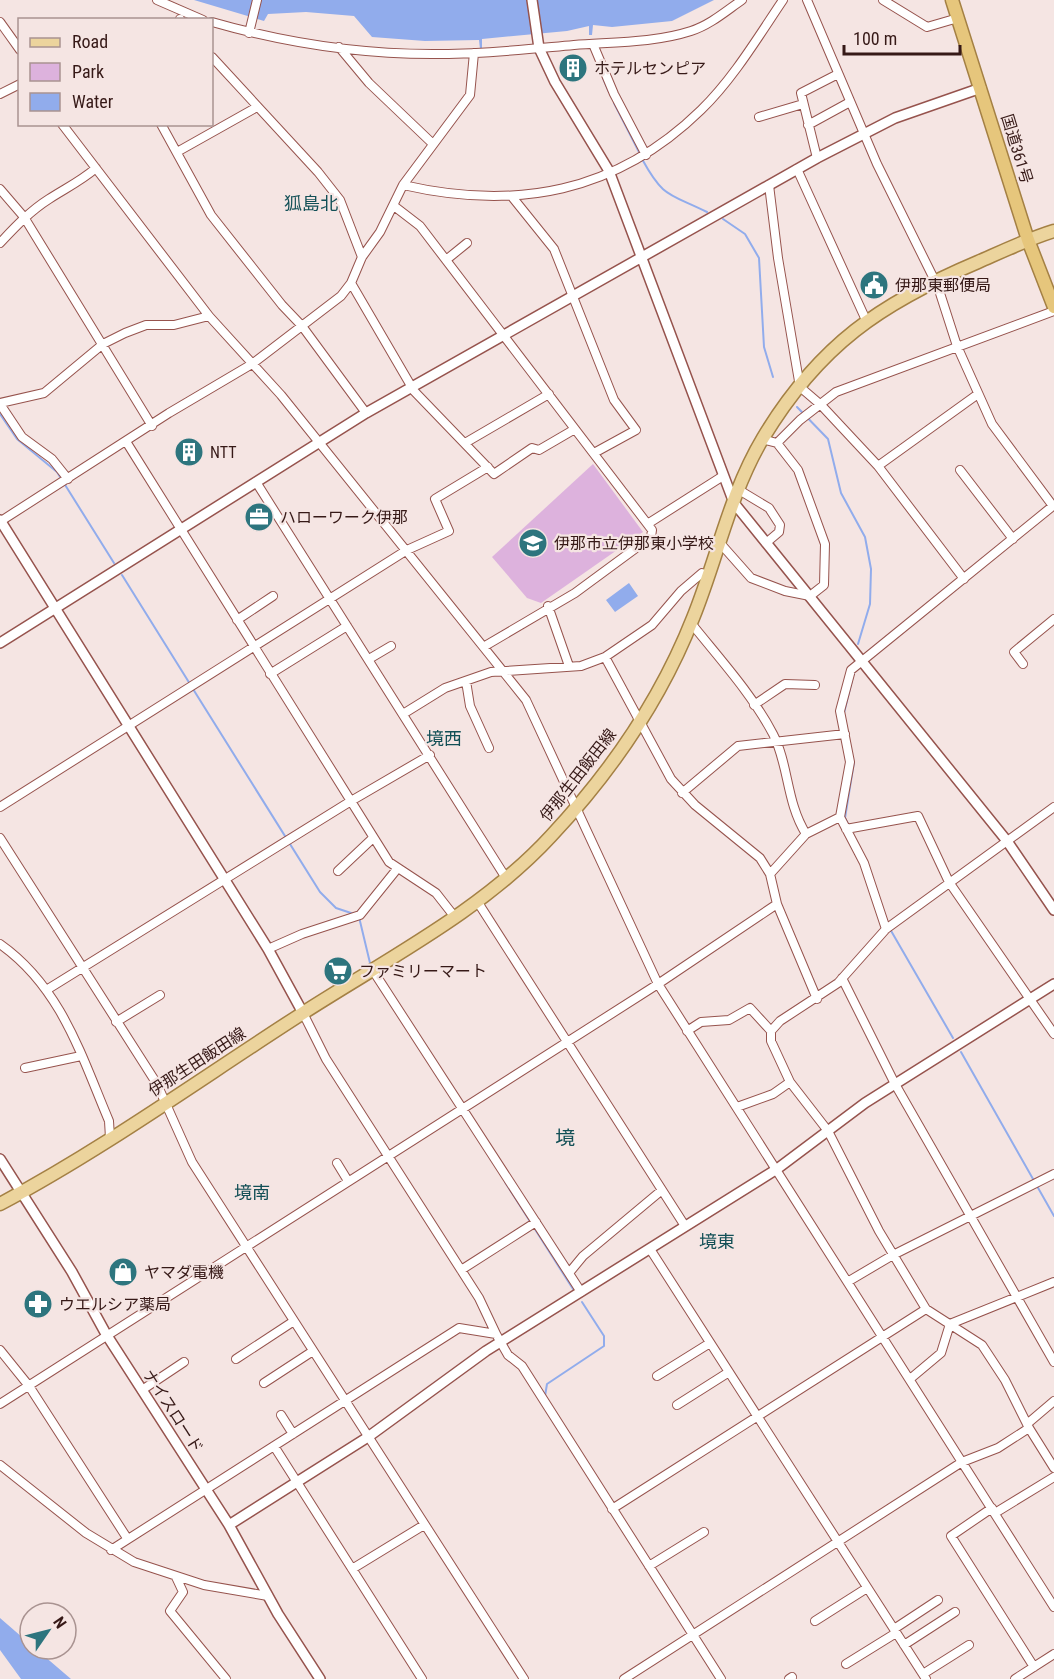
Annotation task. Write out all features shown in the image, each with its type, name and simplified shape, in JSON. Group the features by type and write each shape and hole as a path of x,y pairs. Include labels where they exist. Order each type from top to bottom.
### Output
{"highway":[{"name":"国道361号","path":"952,0 1028,240 1054,309"}],"main road":[{"name":"伊那生田飯田線","path":"0,1204 110,1138 477,901 548,840 578,807 640,721 691,623 739,490 762,439 800,387 837,345 866,320 934,280 1054,231"}],"street":[{"path":"157,0 197,18"},
{"path":"249,30 257,0"},
{"path":"532,0 538,46 555,82 609,171 734,503 1006,841 1054,910"},
{"path":"213,22 339,47 404,53 474,53 657,38 704,26 742,0"},
{"path":"403,185 432,192 513,198 569,188 646,156 702,109 783,0"},
{"path":"807,0 850,102 934,280 957,346 992,424 1053,506 851,670 840,711 850,762 840,817 849,829 864,863 888,927"},
{"path":"883,0 927,27 958,18"},
{"path":"184,18 189,15"},
{"path":"0,22 18,47"},
{"path":"593,44 614,94 646,156"},
{"path":"339,47 368,82 433,144"},
{"path":"474,53 470,95 403,185 394,206 362,257 351,283 341,296 252,364 65,481 1,525 57,608 226,880 268,949 326,1059 479,1298 508,1355 522,1366 615,1507 649,1566 695,1633 721,1679"},
{"path":"213,58 318,172 340,200 362,257"},
{"path":"817,158 801,93 838,74"},
{"path":"0,94 18,85"},
{"path":"0,643 366,413 769,184 864,132 913,111 981,88"},
{"path":"808,125 850,102"},
{"path":"759,117 803,104"},
{"path":"177,152 257,106"},
{"path":"64,126 209,316 319,443 507,673 526,700 578,807 658,984 1054,1606"},
{"path":"162,126 211,215 282,305 302,326 366,413"},
{"path":"0,243 24,217 50,198 77,185 96,168"},
{"path":"796,169 866,320"},
{"path":"769,184 778,258 800,387 821,405 878,466 964,579"},
{"path":"0,189 24,217 152,426"},
{"path":"513,198 554,249 614,400 636,430 594,453"},
{"path":"394,206 420,226 649,523 651,537 574,593 548,606 484,646"},
{"path":"446,260 467,243"},
{"path":"351,283 412,387 494,474 532,448 539,450 575,429"},
{"path":"777,443 836,392 1054,309"},
{"path":"65,481 52,459 22,436 0,403 44,393 103,344 146,325 174,325 209,316"},
{"path":"465,443 549,394"},
{"path":"878,466 978,394"},
{"path":"720,543 751,579 785,591 810,596 824,585 825,544 798,470 777,443 762,439"},
{"path":"127,443 389,862 436,893 454,916"},
{"path":"0,807 407,550 449,531 435,499 488,467"},
{"path":"960,470 1013,539"},
{"path":"649,523 723,476"},
{"path":"256,482 506,878"},
{"path":"739,490 769,508 780,525 779,532 766,543"},
{"path":"403,714 445,688 491,672 507,673 581,666 605,657 652,625 681,591 702,573 708,576"},
{"path":"237,620 273,596"},
{"path":"548,606 569,666"},
{"path":"1023,664 1014,652 1054,619"},
{"path":"691,623 754,705 775,741 796,818 806,834"},
{"path":"270,674 347,626"},
{"path":"369,659 391,646"},
{"path":"605,657 671,779 682,793 749,847 770,874 777,904 817,999"},
{"path":"466,681 470,706 489,748"},
{"path":"754,705 785,684 815,685"},
{"path":"682,793 738,746 845,734"},
{"path":"48,989 351,801 430,755"},
{"path":"1054,807 888,927 842,978 817,999 780,1021 771,1031 771,1041 790,1082 828,1131 893,1255 926,1309 982,1345 1005,1380 1028,1426 1054,1468"},
{"path":"849,829 918,816 949,882 1054,1034"},
{"path":"770,874 806,834 840,817"},
{"path":"0,838 82,970 157,1084 192,1162 524,1679"},
{"path":"338,871 373,838"},
{"path":"268,949 302,934 359,916 398,869"},
{"path":"477,901 685,1226"},
{"path":"0,1404 106,1334 112,1333 568,1042 777,904"},
{"path":"0,944 26,965 48,989 61,1010 109,1121 110,1138"},
{"path":"372,969 534,1224 581,1292"},
{"path":"842,978 895,1084 1054,1362"},
{"path":"229,1525 368,1437 499,1338 581,1292 777,1168 895,1084 1054,984"},
{"path":"116,1022 160,995"},
{"path":"687,1031 701,1022 729,1020 750,1008 771,1031"},
{"path":"26,1068 81,1056"},
{"path":"737,1107 773,1094 790,1082"},
{"name":"ナイスロード","path":"0,1159 72,1272 106,1334 141,1390 229,1525 268,1596 320,1679"},
{"path":"337,1163 348,1181"},
{"path":"849,1281 893,1255 1054,1174"},
{"path":"569,1273 583,1256 662,1190"},
{"path":"461,1270 534,1224"},
{"path":"650,1249 924,1677 969,1645"},
{"path":"950,1324 1054,1282"},
{"path":"615,1507 926,1309"},
{"path":"236,1359 294,1321"},
{"path":"910,1379 941,1353 950,1324"},
{"path":"111,1550 459,1329 499,1338"},
{"path":"657,1376 710,1343"},
{"path":"0,1350 29,1386 127,1538"},
{"path":"264,1383 313,1351"},
{"path":"141,1390 184,1362"},
{"path":"677,1405 729,1372"},
{"path":"624,1679 962,1462 998,1448 1028,1426 1054,1401"},
{"path":"281,1415 293,1434"},
{"path":"274,1446 422,1679"},
{"path":"0,1465 111,1550 134,1562 176,1577 268,1596"},
{"path":"1034,1667 951,1536 1054,1477"},
{"path":"352,1569 424,1525"},
{"path":"649,1566 704,1532"},
{"path":"176,1577 183,1592 170,1611 226,1679"},
{"path":"1045,1592 1054,1586"},
{"path":"815,1621 867,1588"},
{"path":"846,1664 938,1600"},
{"path":"904,1645 955,1612"},
{"path":"1015,1679 1054,1654"}],"green space":[{"path":"593,464 643,532 541,603 527,598 492,557"}],"water":[{"path":"194,0 714,0 672,21 612,27 593,25 592,35 589,35 589,26 567,31 482,39 482,49 480,49 479,40 425,41 372,37 354,16 306,12 268,14 264,21"},
{"path":"629,583 638,596 615,612 606,600"},
{"path":"0,1618 18,1634 18,1661 50,1661 71,1679 21,1679 0,1650"}],"waterway":[{"path":"603,78 609,92"},
{"path":"614,103 640,154"},
{"path":"642,159 656,181 668,193 707,212"},
{"path":"723,219 745,234 759,258 764,347 773,377"},
{"path":"797,407 828,439 841,493 865,537 871,569 870,604 858,644"},
{"path":"0,414 17,439 57,472 114,563"},
{"path":"122,575 190,684"},
{"path":"844,713 854,672"},
{"path":"193,689 320,892 336,908 354,914"},
{"path":"849,826 845,818 854,762"},
{"path":"359,917 370,963"},
{"path":"890,929 953,1038"},
{"path":"961,1052 1054,1216"},
{"path":"505,1182 573,1289"},
{"path":"545,1396 547,1384 604,1346 604,1336 582,1302"},
{"path":"656,1570 709,1654"}],"place":[{"name":"ホテルセンピア","path":"573,68"},
{"name":"伊那東郵便局","path":"874,285"},
{"name":"NTT","path":"189,452"},
{"name":"ハローワーク伊那","path":"259,517"},
{"name":"伊那市立伊那東小学校","path":"533,543"},
{"name":"ファミリーマート","path":"338,971"},
{"name":"ヤマダ電機","path":"123,1272"},
{"name":"ウエルシア薬局","path":"38,1304"}],"district":[{"name":"狐島北","path":"311,203"},
{"name":"境西","path":"444,738"},
{"name":"境","path":"565,1138"},
{"name":"境南","path":"252,1192"},
{"name":"境東","path":"717,1241"}]}
